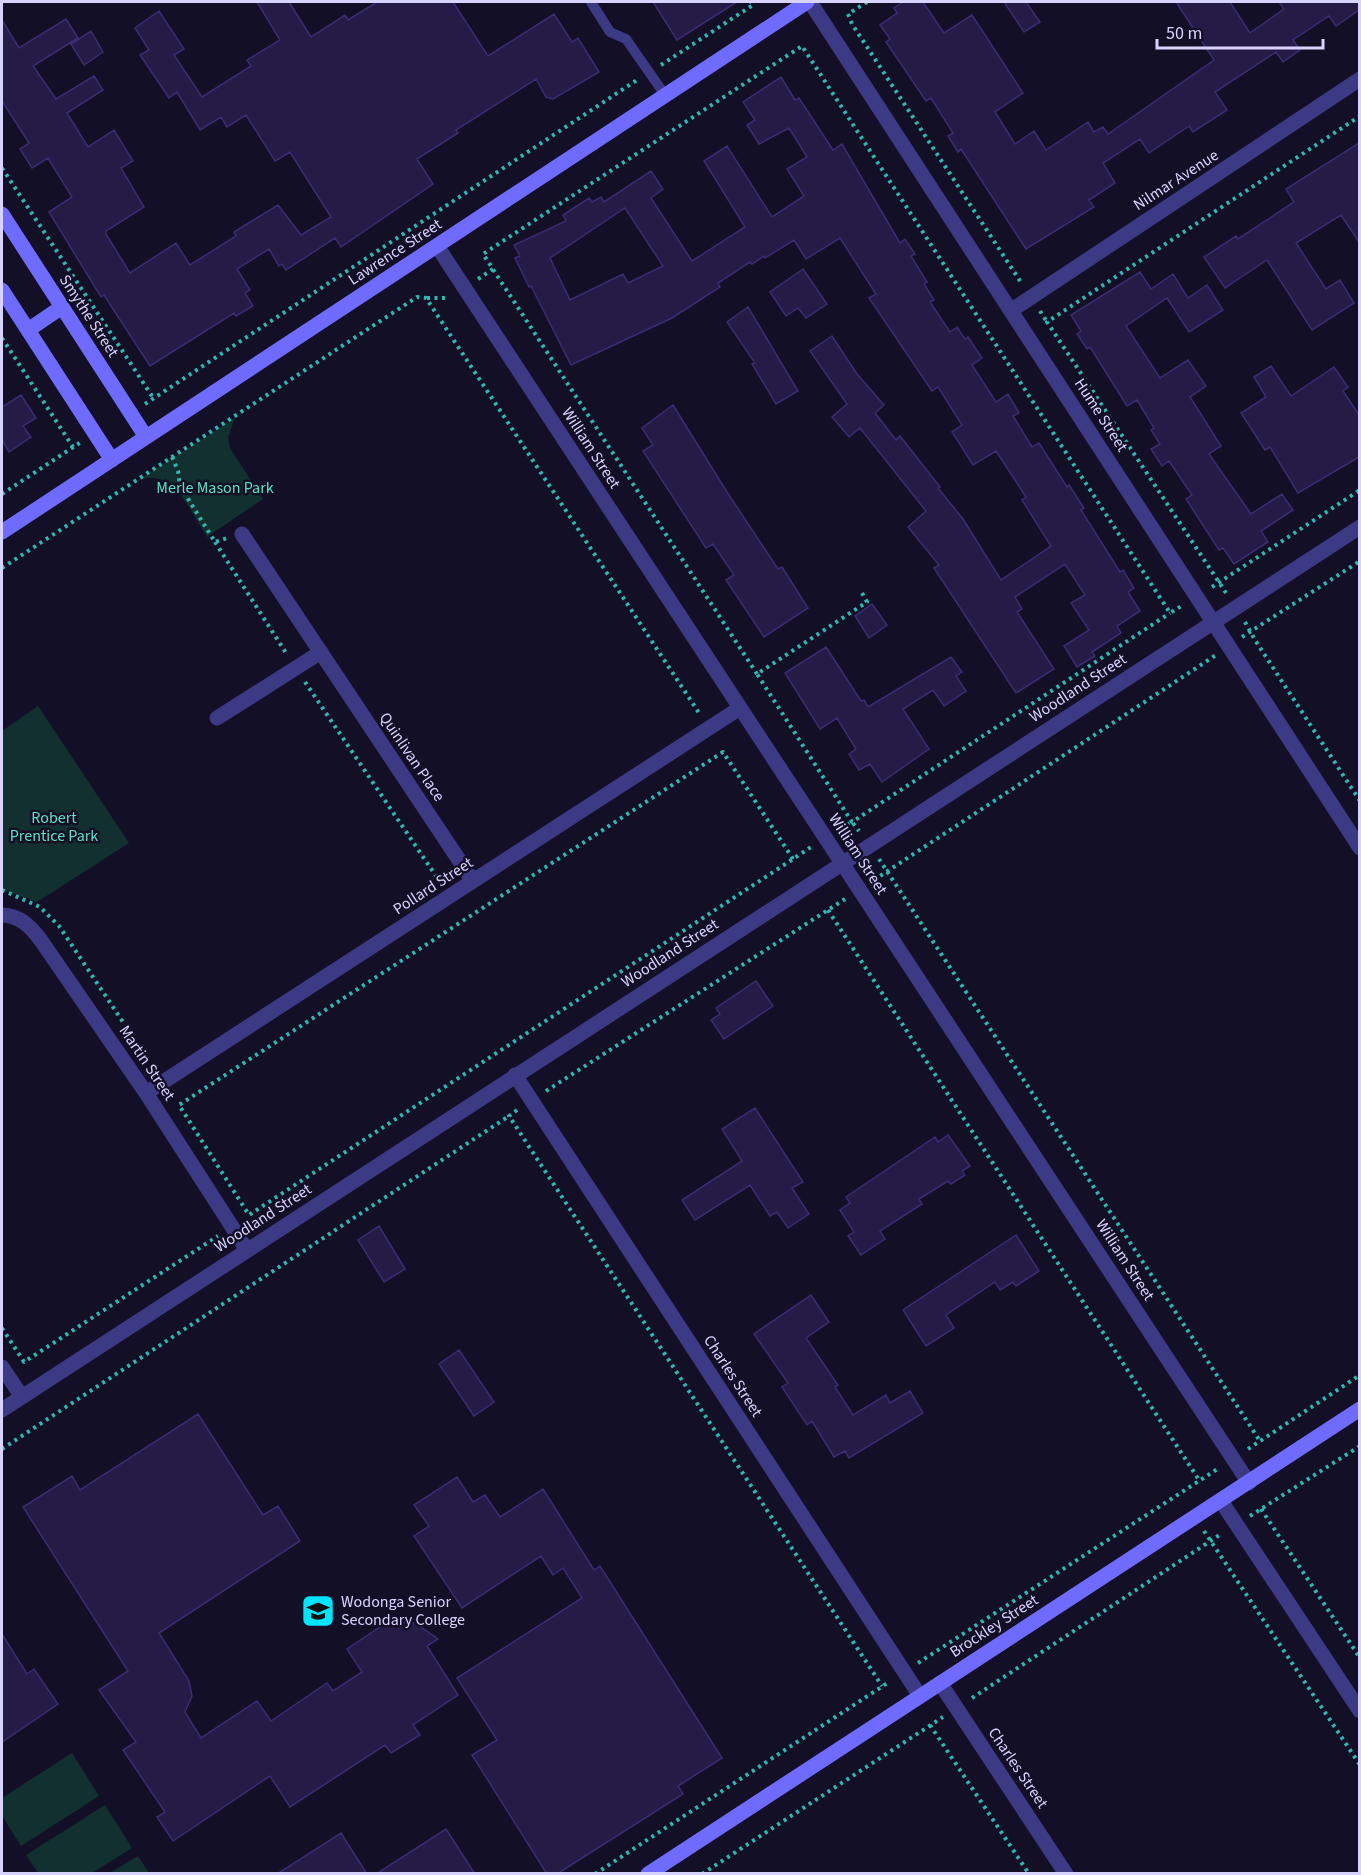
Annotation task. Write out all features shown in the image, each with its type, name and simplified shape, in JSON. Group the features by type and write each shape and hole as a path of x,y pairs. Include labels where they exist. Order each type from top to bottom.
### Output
{"main road":[{"name":"Lawrence Street","path":"2,532 809,2"},
{"name":"Smythe Street","path":"2,214 146,437"},
{"path":"2,290 112,460"},
{"path":"28,330 62,307"},
{"name":"Brockley Street","path":"648,1874 1359,1409"}],"street":[{"name":"Hume Street","path":"809,2 1012,310 1359,848"},
{"name":"Nilmar Avenue","path":"1012,310 1359,79"},
{"name":"William Street","path":"437,246 1248,1483"},
{"name":"Woodland Street","path":"2,1410 1359,527"},
{"name":"Quinlivan Place","path":"242,534 473,881"},
{"path":"217,718 321,652"},
{"name":"Pollard Street","path":"146,1093 740,708"},
{"name":"Martin Street","path":"2,915 14,916 30,926 146,1093 247,1250"},
{"name":"Charles Street","path":"515,1076 920,1696"},
{"path":"2,1367 22,1397"},
{"path":"1221,1501 1359,1711"},
{"name":"Charles Street","path":"940,1683 1066,1874"}],"lane":[{"path":"591,2 610,32 626,39 665,95"}],"path":[{"path":"867,2 848,14 852,24 1252,631 1255,640 1359,801"},
{"path":"802,46 483,254 852,822"},
{"path":"1047,322 1359,116"},
{"path":"129,410 154,399 544,140"},
{"path":"2,168 154,399"},
{"path":"2,568 417,297 426,298 793,859"},
{"path":"2,338 73,447"},
{"path":"2,494 94,433"},
{"path":"172,457 178,471 180,486 215,542 296,668 466,919"},
{"path":"215,542 242,534"},
{"path":"2,1449 531,1099 860,890 1359,561"},
{"path":"757,674 867,602 862,593"},
{"path":"2,1328 24,1362 1170,613"},
{"path":"249,1215 179,1106 723,752"},
{"path":"887,871 1260,1441"},
{"path":"828,910 1199,1480"},
{"path":"508,1116 882,1686"},
{"path":"594,1874 1359,1375"},
{"path":"702,1874 1359,1446"},
{"path":"1261,1509 1359,1658"},
{"path":"1210,1541 1359,1765"},
{"path":"930,1725 1029,1874"}],"green space":[{"name":"Merle Mason Park","path":"235,418 228,437 230,448 263,499 207,537 180,494 171,485 150,478 137,481"},
{"name":"Robert Prentice Park","path":"38,706 129,843 37,902 2,889 2,731"},
{"path":"72,1753 99,1796 21,1846 2,1816 2,1798"},
{"path":"105,1805 132,1848 92,1873 38,1873 26,1855"},
{"path":"138,1856 149,1873 110,1873"}],"building":[{"path":"257,2 289,2 311,37 345,15 348,20 377,2 453,2 488,56 554,14 572,42 578,38 599,72 553,99 546,97 536,79 456,130 458,133 417,159 433,184 341,247 335,238 286,270 282,264 279,266 269,249 237,269 250,290 245,293 253,306 236,316 234,313 150,366 104,295 101,297 49,212 72,197 48,158 32,168 20,149 29,143 2,101 2,20 19,48 66,19 78,38 33,66 56,99 94,76 103,90 67,113 88,147 114,130 133,161 121,168 144,207 106,231 130,273 176,243 190,265 236,236 234,232 278,205 301,235 331,217 290,152 275,161 246,115 227,127 221,117 200,130 177,92 169,98 140,55 149,50 135,28 159,11 184,49 174,55 202,97 251,66 247,60 280,40"},
{"path":"653,2 737,2 677,40"},
{"path":"903,2 923,2 944,33 972,15 1023,93 995,112 1015,144 1034,131 1046,150 1088,122 1094,132 1103,127 1108,134 1214,60 1176,2 1230,2 1250,33 1284,9 1279,2 1359,2 1359,10 1336,26 1329,16 1293,40 1300,50 1283,62 1276,52 1215,92 1227,110 1193,132 1189,126 1149,153 1140,139 1103,163 1115,183 1089,200 1094,207 1026,249 961,149 958,152 948,136 953,133 931,98 926,101 886,42 890,39 880,25 897,13 894,8"},
{"path":"1004,2 1026,2 1040,22 1024,32"},
{"path":"91,31 103,52 84,65 71,44"},
{"path":"781,77 795,100 799,98 833,150 842,144 900,243 905,239 915,254 911,256 927,282 924,284 934,300 930,302 950,332 957,327 965,339 968,337 982,358 972,365 996,402 1008,394 1019,413 1013,416 1032,447 1039,443 1067,487 1069,485 1084,508 1081,510 1120,572 1123,570 1134,588 1128,592 1140,611 1117,626 1121,633 1092,652 1095,656 1077,667 1064,646 1089,630 1071,603 1085,595 1065,564 1015,597 1022,609 1017,612 1054,669 1016,693 934,568 939,565 908,527 926,511 860,428 849,437 832,417 847,404 810,351 832,336 857,374 884,405 875,413 896,440 900,436 940,487 938,488 963,519 1001,580 1051,546 1022,500 1026,497 996,451 973,465 952,432 962,425 938,387 932,391 869,298 876,294 840,238 806,259 794,240 765,258 764,256 752,264 750,262 718,283 720,287 672,318 571,365 515,258 520,256 514,245 566,221 563,215 589,198 592,202 601,197 604,202 651,171 663,189 651,198 692,261 745,227 704,161 727,146 772,217 804,196 787,169 807,157 789,128 759,144 747,125 755,120 743,102","holes":["625,208 663,266 628,283 623,274 570,300 550,258"]},
{"path":"1359,143 1359,242 1341,215 1296,243 1326,289 1340,280 1354,303 1312,330 1267,260 1225,288 1204,257 1236,236 1238,239 1294,202 1286,189"},
{"path":"803,269 827,304 806,318 798,308 786,316 770,292"},
{"path":"1140,272 1151,289 1173,274 1188,298 1207,285 1223,310 1189,332 1167,298 1126,326 1160,378 1188,360 1206,386 1190,397 1221,446 1209,454 1251,514 1282,494 1293,510 1261,531 1268,542 1234,564 1223,548 1219,550 1186,499 1192,495 1169,461 1162,466 1151,449 1160,444 1151,430 1154,428 1137,400 1127,406 1090,347 1087,349 1077,334 1081,331 1071,315"},
{"path":"748,307 798,391 776,404 752,364 755,363 727,322"},
{"path":"1271,366 1291,396 1334,367 1348,387 1343,391 1359,415 1359,457 1298,493 1270,447 1265,450 1241,413 1266,397 1254,377"},
{"path":"21,395 36,418 23,426 31,437 9,452 2,440 2,407"},
{"path":"673,405 778,569 782,567 808,608 764,637 726,580 734,575 713,544 706,548 643,451 653,445 642,428"},
{"path":"872,604 887,625 869,638 855,616"},
{"path":"826,647 861,701 864,700 868,707 951,657 962,672 956,676 966,691 944,706 933,690 903,709 929,749 882,782 870,764 859,770 849,754 856,749 837,718 820,729 785,673"},
{"path":"756,981 773,1006 724,1039 711,1020 720,1014 716,1008"},
{"path":"755,1108 803,1182 792,1188 809,1214 788,1228 777,1212 770,1216 750,1185 695,1220 682,1200 742,1161 722,1129"},
{"path":"948,1135 970,1166 962,1171 965,1175 951,1184 948,1181 919,1199 922,1204 880,1231 885,1239 861,1255 848,1236 854,1232 840,1210 850,1203 846,1197 935,1137 938,1142"},
{"path":"379,1226 405,1269 384,1282 358,1240"},
{"path":"1016,1235 1039,1271 1016,1286 1013,1282 1000,1290 995,1282 946,1315 954,1328 926,1346 903,1310"},
{"path":"811,1295 829,1322 806,1338 838,1385 835,1387 853,1415 886,1395 890,1403 910,1391 923,1413 849,1458 845,1451 834,1457 812,1421 807,1425 782,1387 788,1383 754,1334"},
{"path":"459,1350 494,1402 474,1416 439,1364"},
{"path":"198,1414 263,1515 278,1506 300,1541 159,1633 189,1681 192,1696 185,1712 201,1738 257,1701 271,1721 327,1683 333,1691 362,1672 347,1649 386,1623 415,1623 438,1639 427,1646 458,1695 413,1725 420,1735 391,1753 385,1745 290,1807 270,1776 173,1841 157,1817 165,1812 123,1750 136,1742 99,1690 128,1671 23,1507 72,1476 80,1490"},
{"path":"457,1477 473,1502 485,1495 500,1517 543,1489 594,1570 600,1566 722,1758 678,1786 683,1794 557,1874 547,1874 472,1755 497,1740 457,1678 582,1598 563,1568 553,1575 541,1556 462,1608 414,1536 429,1526 414,1505"},
{"path":"2,1634 27,1674 34,1669 58,1704 2,1742"},
{"path":"446,1829 475,1874 376,1874"},
{"path":"341,1833 367,1874 277,1874"}],"place":[{"name":"Wodonga Senior Secondary College","path":"318,1611"}]}
